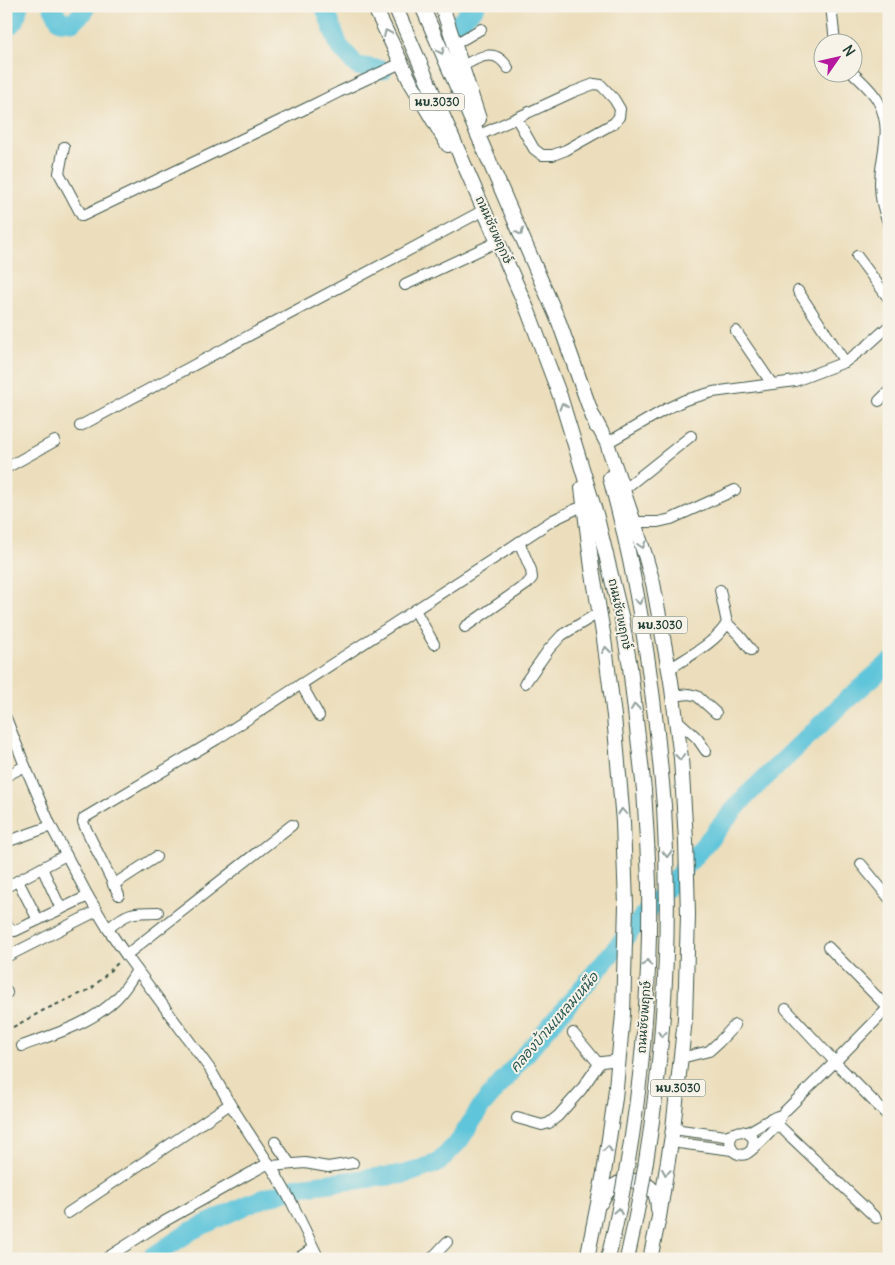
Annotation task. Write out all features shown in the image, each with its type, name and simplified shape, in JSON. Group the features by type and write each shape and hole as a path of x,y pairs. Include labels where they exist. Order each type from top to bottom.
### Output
{"main road":[{"path":"374,6 410,81 482,204"},
{"name":"ถนนชัยพฤกษ์","path":"395,6 546,356 578,452 622,620 630,668 644,790 649,886 648,934 644,1030 634,1119 608,1259"},
{"name":"ถนนชัยพฤกษ์","path":"422,6 558,322 594,418 614,491 639,602 655,709 664,806 668,921 663,1023 653,1122 627,1259"},
{"path":"442,6 500,187"},
{"name":"ถนนชัยพฤกษ์","path":"594,418 607,443 645,555 668,670 681,758 688,914 685,1019 672,1135 659,1217 650,1259"},
{"name":"ถนนชัยพฤกษ์","path":"578,452 616,735 623,822 626,905 623,1014 619,1060 610,1136 587,1259"},
{"path":"596,1214 606,1193 620,1182 630,1180 638,1181 648,1186 655,1193 659,1217"}],"street":[{"path":"831,6 834,32"},
{"path":"455,44 481,29"},
{"path":"462,66 488,55 500,58 508,68"},
{"path":"64,147 59,173 82,216 401,63"},
{"path":"861,82 878,100 883,113 887,135 880,183 882,209 889,225"},
{"path":"484,134 517,118 594,84 601,86 614,99 620,109 619,117 614,123 566,150 553,155 542,155 534,149 517,118"},
{"path":"80,426 482,204"},
{"path":"405,285 498,241"},
{"path":"857,256 889,299"},
{"path":"798,291 846,362"},
{"path":"607,443 685,400 713,392 795,381 846,362 889,326"},
{"path":"736,331 772,384"},
{"path":"879,401 889,391"},
{"path":"623,490 691,436"},
{"path":"8,465 55,441"},
{"path":"634,522 658,522 671,519 735,490"},
{"path":"119,895 85,827 84,818 217,739 553,520 584,507"},
{"path":"465,627 527,584 532,578 531,570 519,542"},
{"path":"720,590 727,623 751,650"},
{"path":"415,610 434,644"},
{"path":"525,683 562,635 599,610"},
{"path":"668,670 712,640 723,631 727,623"},
{"path":"301,684 319,716"},
{"path":"672,696 689,694 697,696 716,713"},
{"path":"6,718 51,826 88,896 126,955 210,1069 230,1104 272,1167 319,1259"},
{"path":"676,719 697,738 706,751"},
{"path":"6,776 25,766"},
{"path":"6,842 51,826"},
{"path":"126,955 292,826"},
{"path":"6,887 66,855"},
{"path":"113,885 156,857"},
{"path":"861,864 889,898"},
{"path":"42,868 61,909"},
{"path":"18,881 38,920"},
{"path":"6,923 12,931 15,931 88,896"},
{"path":"6,957 97,911"},
{"path":"108,929 126,915 134,912 158,912"},
{"path":"672,1135 732,1150 740,1155 749,1153 774,1121 888,1008 828,947"},
{"path":"22,1046 76,1025 104,1009 124,990 137,970"},
{"path":"786,1009 889,1117"},
{"path":"681,1058 709,1051 720,1042 735,1024"},
{"path":"573,1033 599,1064"},
{"path":"517,1118 542,1124 549,1123 558,1116 581,1090 599,1064 619,1060"},
{"path":"68,1213 230,1104"},
{"path":"672,1135 725,1136 739,1131 748,1132 774,1121"},
{"path":"774,1121 876,1218"},
{"path":"748,1132 754,1140 752,1149"},
{"path":"732,1150 730,1141 734,1133"},
{"path":"275,1142 290,1164"},
{"path":"105,1259 158,1225 245,1176 272,1167 290,1164 305,1163 328,1167 353,1163"},
{"path":"431,1259 448,1242"},
{"path":"297,1259 313,1248"}],"path":[{"path":"6,1031 44,1010 92,989 126,955"}],"waterway":[{"path":"6,28 15,21 19,6"},
{"path":"52,6 60,21 72,22 84,12 86,6"},
{"path":"324,6 339,46 357,66 383,70"},
{"path":"459,22 476,6"},
{"name":"คลองบ้านแหลมเหนือ","path":"149,1259 191,1231 251,1203 297,1187 406,1174 438,1163 459,1141 481,1107 746,796 842,704 889,663"}]}
